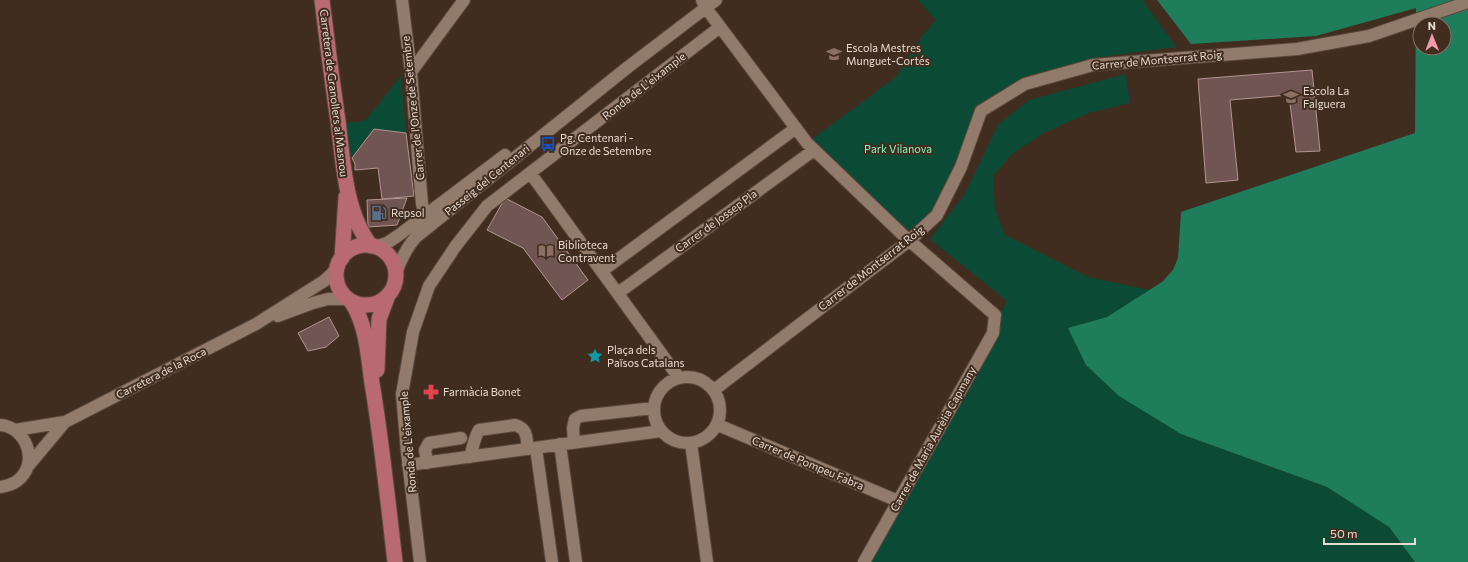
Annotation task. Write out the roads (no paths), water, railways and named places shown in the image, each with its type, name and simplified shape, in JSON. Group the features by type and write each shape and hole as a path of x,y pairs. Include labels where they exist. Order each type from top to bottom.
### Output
{"main road":[{"name":"Carretera de Granollers al Masnou","path":"322,0 346,187 358,225 364,237 373,246"},
{"name":"Carretera de Granollers al Masnou","path":"340,264 346,187"},
{"path":"376,403 379,320 387,298 394,286 396,273 392,260 387,254 373,246 363,245 356,247 340,264 337,282 342,293 359,314 364,329 376,403 395,562"},
{"path":"349,300 367,306 387,298"}],"street":[{"name":"Carrer de l'Onze de Setembre","path":"402,0 411,72 422,204 425,215"},
{"path":"411,72 464,0"},
{"name":"Passeig del Centenari","path":"396,273 402,256 416,237 704,4 716,0"},
{"name":"Carrer de Montserrat Roig","path":"714,390 910,240 936,215 961,167 981,111 1025,84 1093,65 1297,49 1369,36 1468,2"},
{"path":"704,4 814,150 910,240"},
{"name":"Ronda de L'eixample","path":"420,562 408,465 402,394 413,332 429,286 455,247 487,206 531,174 720,27"},
{"name":"Passeig del Centenari","path":"373,246 388,243 574,103 628,67"},
{"path":"602,271 796,128"},
{"name":"Carrer de Jossep Pla","path":"618,293 814,150"},
{"path":"531,174 679,378"},
{"name":"Carrer de Maria Aurèlia Capmany","path":"864,562 993,332 995,315 910,240"},
{"name":"Carretera de la Roca","path":"15,430 65,422 256,324 324,281 340,264"},
{"name":"Carretera de la Roca","path":"256,324 313,303 328,300 349,300"},
{"path":"695,377 706,382 714,390 720,400 721,413 718,425 713,432 704,440 684,444 674,441 664,435 656,423 654,404 660,390 668,382 679,378 695,377"},
{"path":"574,442 573,428 575,419 581,416 654,408"},
{"name":"Carretera de la Roca","path":"0,488 9,486 18,481 24,474 28,465 65,422"},
{"path":"0,425 15,430 22,436 30,454 28,465"},
{"path":"470,457 474,446 475,436 479,430 515,425 525,430 532,448 552,562"},
{"name":"Carrer de Pompeu Fabra","path":"718,425 898,501"},
{"path":"408,465 661,431"},
{"path":"427,462 425,450 429,443 461,438"},
{"path":"691,443 707,562"},
{"path":"560,444 576,562"}],"place":[{"name":"Escola Mestres Munguet-Cortés","path":"834,54"},
{"name":"Escola La Falguera","path":"1291,97"},
{"name":"Pg. Centenari - Onze de Setembre","path":"548,144"},
{"name":"Repsol","path":"379,213"},
{"name":"Biblioteca Contravent","path":"546,251"},
{"name":"Plaça dels Països Catalans","path":"595,356"},
{"name":"Farmàcia Bonet","path":"431,392"}],"park label":[{"name":"Park Vilanova","path":"898,149"}]}
